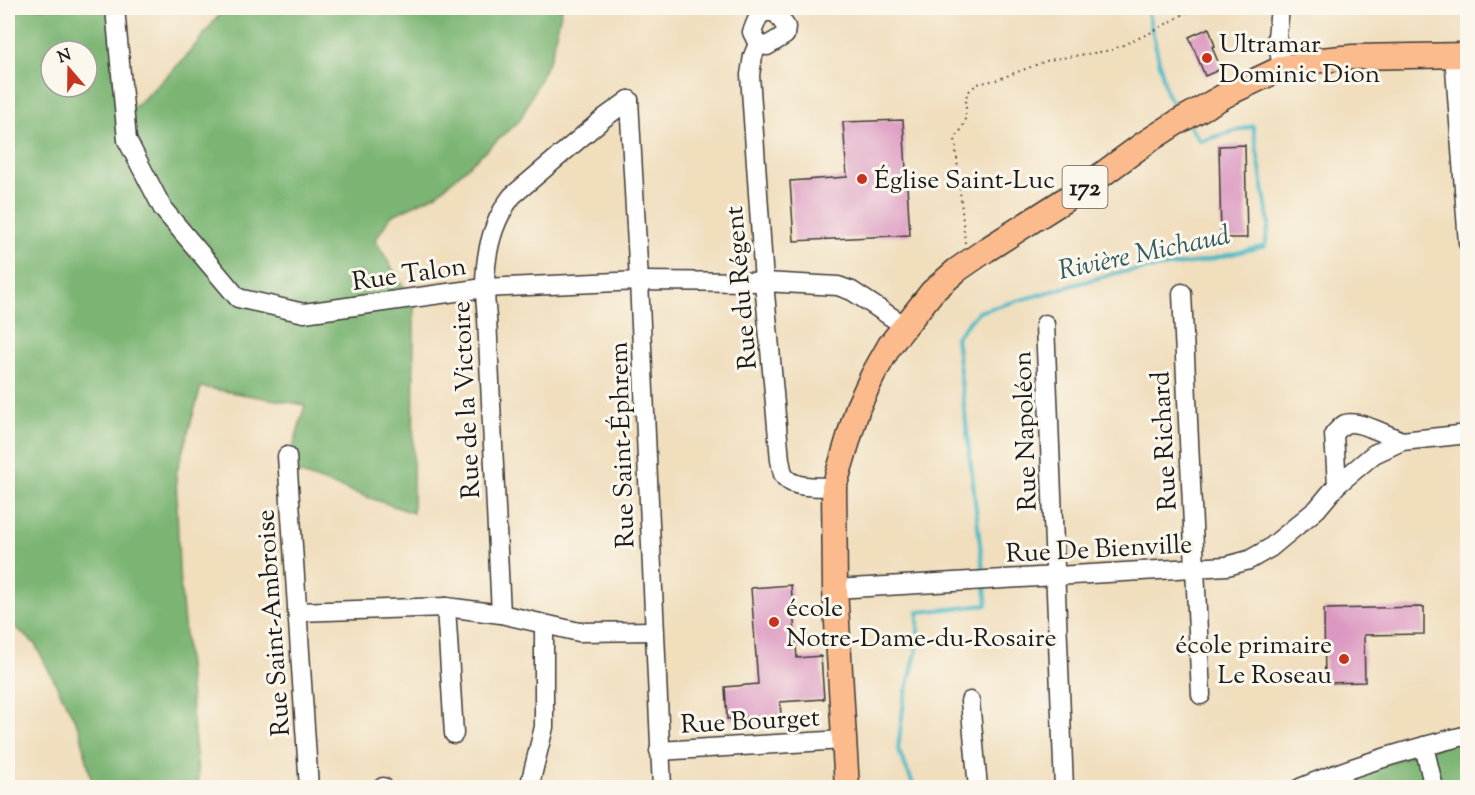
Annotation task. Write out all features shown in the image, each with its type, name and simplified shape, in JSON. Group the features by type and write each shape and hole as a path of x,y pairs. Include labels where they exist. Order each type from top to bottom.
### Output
{"main road":[{"name":"172","path":"834,487 858,407 873,375 904,326 932,292 967,263 1085,187 1145,142 1231,92 1282,68 1321,60 1353,57 1461,55"},
{"path":"834,487 834,589 847,788"}],"street":[{"name":"Rue Talon","path":"115,8 127,140 163,209 238,298 304,313 484,288 639,281 764,282 838,286 852,291 904,326"},
{"path":"1280,8 1277,37 1282,68"},
{"name":"Rue du Régent","path":"758,44 753,56 750,75 764,282 783,474 788,480 801,485 834,487"},
{"path":"1461,55 1467,243"},
{"name":"Rue de la Victoire","path":"501,614 484,288 489,247 501,210 512,195 629,100"},
{"name":"Rue Saint-Éphrem","path":"629,100 662,788"},
{"name":"Rue Richard","path":"1182,293 1201,694"},
{"name":"Rue Napoléon","path":"1045,324 1064,788"},
{"name":"Rue De Bienville","path":"1337,485 1334,434 1345,424 1354,423 1402,441"},
{"name":"Rue De Bienville","path":"834,589 1227,566 1260,555 1317,509 1337,485 1374,454 1402,441 1467,435"},
{"name":"Rue Saint-Ambroise","path":"287,456 309,788"},
{"path":"297,612 446,607 501,614 579,632 654,631"},
{"path":"446,607 454,734"},
{"path":"529,788 544,727 544,625"},
{"path":"970,701 978,788"},
{"path":"1300,788 1341,771 1467,735"},
{"name":"Rue Bourget","path":"659,751 844,740"},
{"path":"1424,746 1434,788"}],"path":[{"path":"967,263 955,138 964,127 967,93 977,84 996,80 1050,60 1112,50 1152,32 1195,8"}],"green space":[{"path":"8,8 116,8 129,105 135,107 184,59 225,8 562,8 551,56 520,120 437,194 391,216 375,240 414,304 413,513 287,469 305,405 201,387 176,474 179,570 199,787 93,787 80,730 35,644 8,621"},
{"path":"1467,738 1467,787 1305,787"}],"building":[{"name":"Ultramar Dominic Dion","path":"1209,28 1215,46 1212,47 1221,69 1205,76 1189,37"},
{"name":"Église Saint-Luc","path":"903,120 910,235 794,241 790,181 847,177 843,122"},
{"path":"1245,145 1247,238 1221,238 1219,146"},
{"name":"école Notre-Dame-du-Rosaire","path":"791,585 797,658 821,656 824,699 780,702 781,715 727,719 725,687 758,684 751,588"},
{"name":"école primaire Le Roseau","path":"1424,607 1424,634 1364,635 1365,682 1325,683 1324,609"}],"waterway":[{"name":"Rivière Michaud","path":"1149,8 1148,13 1167,95 1179,111"},
{"name":"Rivière Michaud","path":"983,570 956,337 978,312 1116,273 1199,262 1265,246 1269,223 1253,126 1200,141 1189,125"},
{"name":"Rivière Michaud","path":"915,788 898,749 904,701 918,645 918,612 987,605 985,587"}],"place":[{"name":"Ultramar Dominic Dion","path":"1207,58"},
{"name":"Église Saint-Luc","path":"862,179"},
{"name":"école Notre-Dame-du-Rosaire","path":"774,622"},
{"name":"école primaire Le Roseau","path":"1344,659"}]}
